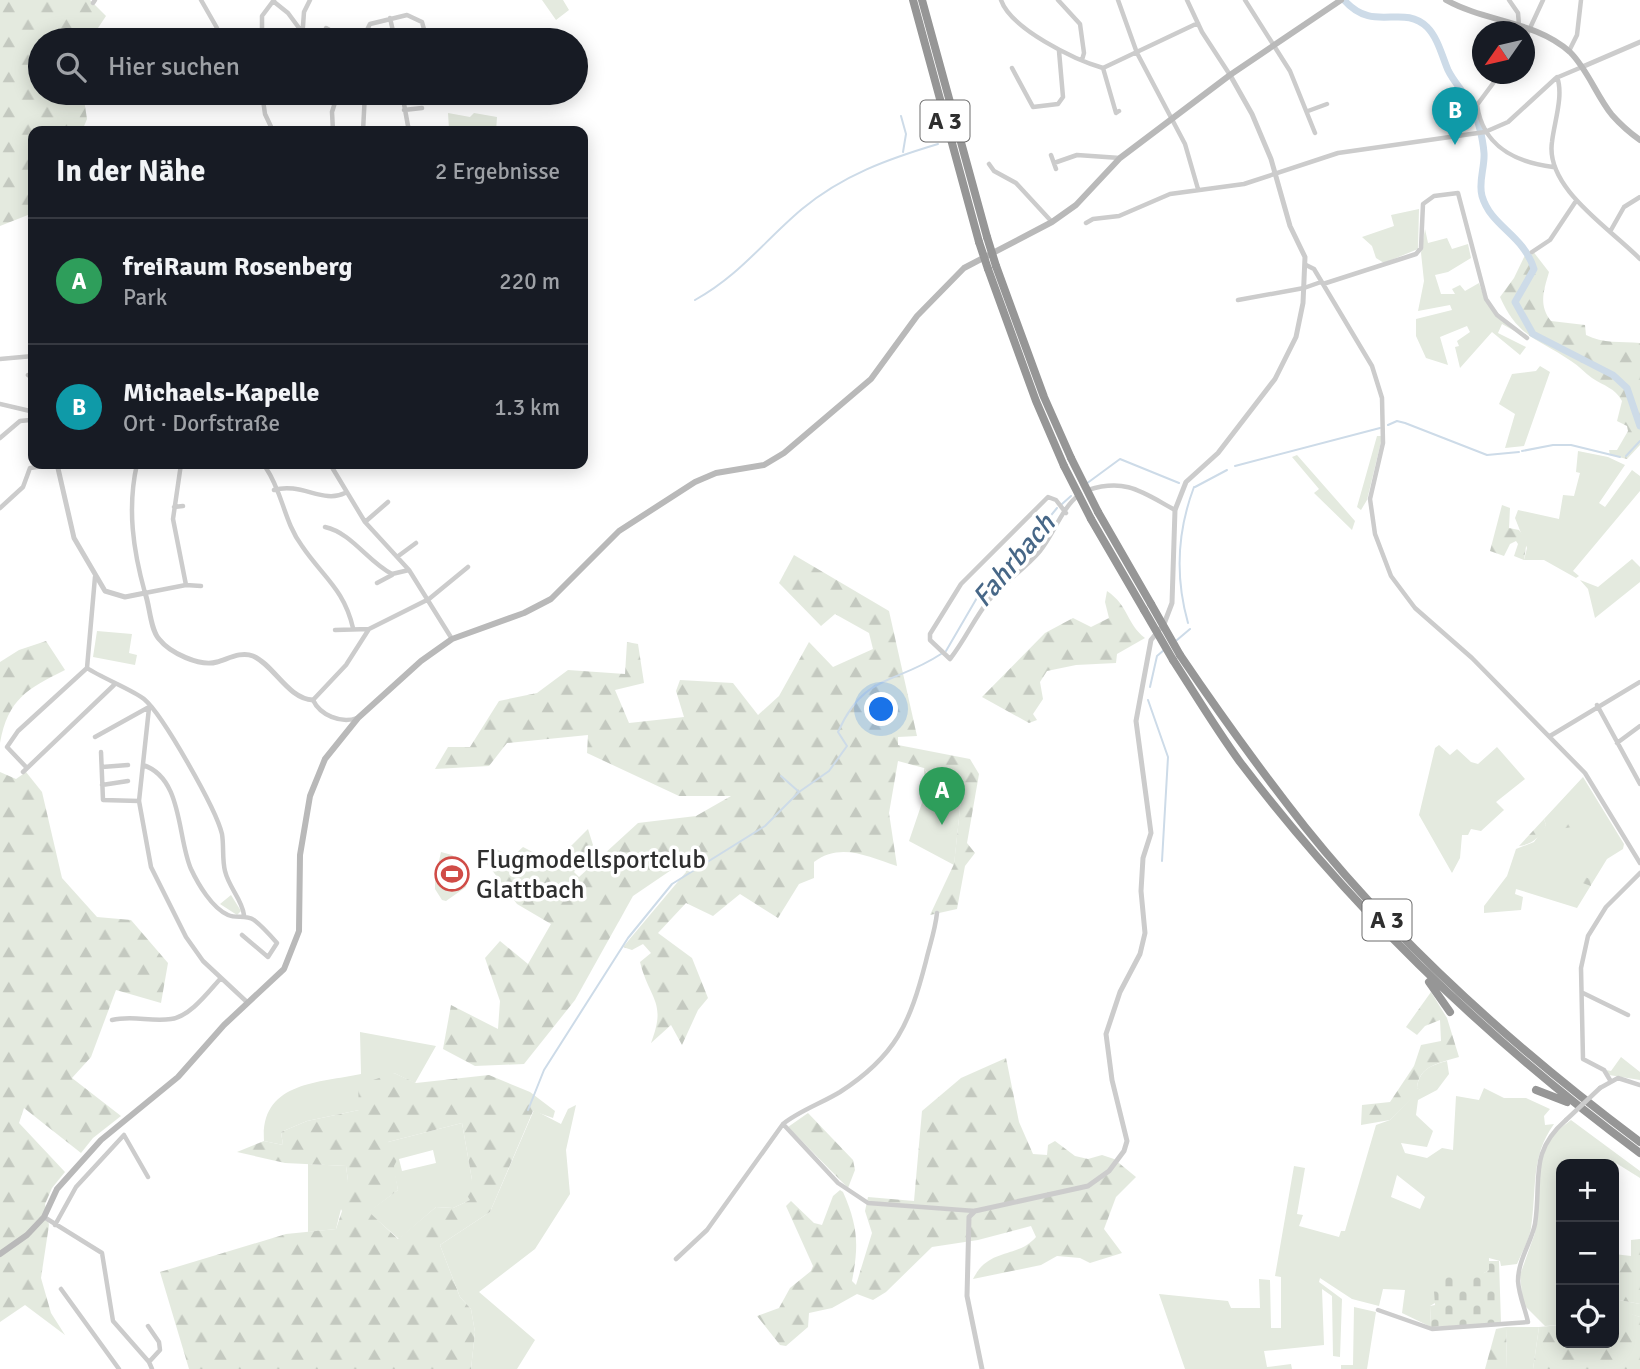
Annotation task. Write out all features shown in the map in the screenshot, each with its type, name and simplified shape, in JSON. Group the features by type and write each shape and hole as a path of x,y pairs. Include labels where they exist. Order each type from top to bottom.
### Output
{"highway":[{"name":"A 3","path":"913,0 983,240 1036,401 1091,519 1239,760 1298,835 1415,962 1500,1043 1640,1153"},
{"name":"A 3","path":"922,0 983,240"},
{"name":"A 3","path":"992,268 1071,458 1147,607"},
{"name":"A 3","path":"1177,658 1306,828 1419,954 1526,1052 1640,1142"},
{"path":"1415,962 1450,1012"},
{"path":"1536,1090 1576,1105"}],"main road":[{"path":"1446,0 1465,9 1506,21"},
{"path":"0,1254 27,1235 44,1217 57,1189 92,1149 178,1077 224,1025 284,969 297,944 300,855 310,796 325,759 358,718 421,661 452,639 551,599 619,531 695,482 716,473 764,466 784,453 871,379 883,366 906,328 948,280 975,259 1052,222 1073,208 1120,158 1230,75 1340,1"},
{"path":"1535,31 1569,51 1613,116 1640,141"}],"street":[{"path":"201,0 208,9 215,28"},
{"path":"302,28 304,12 310,0"},
{"path":"1001,0 1009,14 1059,51 1103,68 1198,23"},
{"path":"1058,0 1080,24 1084,53 1082,60"},
{"path":"1118,0 1138,53 1173,118 1199,189"},
{"path":"783,1124 838,1183 868,1203 975,1210 1088,1186 1109,1171 1124,1151 1127,1141 1112,1080 1106,1034 1120,992 1140,954 1145,933 1142,869 1151,833 1136,720 1151,640 1164,624 1172,603 1174,510 1186,482 1218,453 1275,379 1301,321 1306,265 1276,175 1245,98 1198,23 1187,0"},
{"path":"1245,0 1274,44 1308,111 1315,133"},
{"path":"1508,0 1518,13 1519,21"},
{"path":"1535,21 1543,0"},
{"path":"1569,51 1577,36 1581,0"},
{"path":"262,28 262,16 273,1 288,13 299,28"},
{"path":"368,28 370,24 390,18 416,16 424,28"},
{"path":"390,18 392,28"},
{"path":"1086,223 1093,219 1119,216 1170,194 1215,189 1276,175 1338,153 1483,133 1508,122 1557,77 1640,42"},
{"path":"1012,68 1033,107 1058,104 1063,97 1059,51"},
{"path":"1103,68 1115,113"},
{"path":"1557,77 1560,90 1551,146 1553,167 1576,201 1640,258"},
{"path":"1493,84 1477,105 1483,133 1501,150 1512,156 1553,167"},
{"path":"1308,111 1327,104"},
{"path":"264,105 271,126"},
{"path":"333,126 334,105"},
{"path":"363,105 363,126"},
{"path":"403,105 409,126"},
{"path":"404,110 422,108"},
{"path":"1052,155 1055,166 1077,155 1120,158"},
{"path":"989,163 994,171 1016,183 1052,222"},
{"path":"1238,300 1304,288 1416,254 1421,248 1423,204 1434,196 1458,193 1486,299 1497,315 1527,338"},
{"path":"1611,230 1624,206 1640,197"},
{"path":"1532,252 1555,234 1576,201"},
{"path":"1306,265 1314,269 1372,366 1382,398 1383,443 1370,499 1375,534 1387,568 1401,592 1415,608 1550,736 1585,773 1640,863"},
{"path":"0,359 28,356"},
{"path":"0,404 28,409"},
{"path":"0,438 20,421 28,420"},
{"path":"0,508 23,487 32,469"},
{"path":"57,469 74,538 105,591 125,597 186,585 201,586"},
{"path":"137,469 132,523 136,560 158,638 176,651 198,662 213,663 243,654 254,656 291,689 306,699 313,699 346,665 369,629"},
{"path":"180,469 173,519 186,585"},
{"path":"267,469 301,546 336,587 348,608 352,628"},
{"path":"333,469 365,522 409,570 452,639"},
{"path":"1066,513 1056,500 1048,497 961,584 929,638 942,653 950,659 969,635 990,599 1039,552 1079,495 1115,483 1135,489 1174,510"},
{"path":"277,489 303,488 328,497 345,493"},
{"path":"365,522 387,502"},
{"path":"174,507 183,506"},
{"path":"325,527 339,532 377,566 392,574"},
{"path":"397,558 416,543"},
{"path":"335,630 369,629 429,599 468,567"},
{"path":"377,583 392,574 409,570"},
{"path":"95,577 87,668 18,731 7,747 25,770 114,685"},
{"path":"87,668 114,685 141,697 149,705 216,815 222,835 224,870 231,888 243,905 244,915"},
{"path":"1550,736 1640,681"},
{"path":"313,699 323,712 334,717 347,721 358,718"},
{"path":"95,737 149,705"},
{"path":"149,705 139,801 142,835 151,867 186,937 204,961 249,1004"},
{"path":"1597,705 1640,784"},
{"path":"1617,743 1640,726"},
{"path":"101,752 102,785 106,802 139,801"},
{"path":"102,766 128,765"},
{"path":"143,765 158,773 169,792 183,847 200,885 227,914 244,915 254,920 277,943 268,957 242,935"},
{"path":"102,785 128,781"},
{"path":"1610,1080 1604,1070 1583,1059 1581,968 1588,936 1606,908 1640,873"},
{"path":"676,1259 707,1230 783,1124 842,1091 881,1059 903,1032 917,1000 935,936 937,914"},
{"path":"111,1020 129,1016 173,1019 194,1006 221,978"},
{"path":"1583,992 1628,1015"},
{"path":"1378,1310 1432,1329 1528,1322 1520,1303 1518,1281 1535,1223 1537,1169 1548,1138 1610,1080 1626,1080 1640,1085"},
{"path":"55,1225 76,1187 124,1135 148,1177"},
{"path":"975,1210 969,1217 968,1226 967,1296 973,1336 982,1369"},
{"path":"44,1217 102,1254 113,1321 152,1369"},
{"path":"61,1289 119,1369"},
{"path":"148,1326 159,1342 160,1350 149,1362"}],"green space":[{"path":"0,0 90,0 106,16 98,28 28,28 28,105 85,105 87,119 84,126 28,126 28,215 0,226"},
{"path":"542,0 563,0 569,10 556,20"},
{"path":"448,113 470,117 474,113 497,117 496,126 449,126"},
{"path":"1419,209 1418,249 1384,263 1376,258 1372,246 1362,237 1394,226 1391,215"},
{"path":"1425,229 1428,243 1447,238 1452,249 1468,244 1471,258 1448,272 1435,275 1441,294 1455,294 1452,289 1460,285 1465,291 1479,283 1485,300 1518,333 1502,324 1498,333 1526,347 1520,355 1492,332 1460,368 1455,347 1459,346 1457,341 1470,332 1467,326 1440,337 1448,365 1426,358 1416,336 1416,319 1452,310 1450,305 1418,311 1424,281 1421,253"},
{"path":"1532,250 1549,272 1543,303 1551,321 1585,325 1586,335 1599,340 1640,343 1640,445 1627,459 1610,455 1609,450 1617,450 1628,431 1627,426 1617,421 1622,401 1619,397 1574,363 1530,336 1514,321 1500,297 1514,278 1526,253"},
{"path":"1540,366 1550,372 1524,446 1505,448 1515,414 1499,404 1512,374 1536,371"},
{"path":"1377,436 1382,436 1381,442 1367,500 1361,510 1357,507"},
{"path":"1578,451 1608,457 1625,465 1599,503 1605,507 1632,470 1640,476 1640,491 1573,571 1579,576 1576,578 1544,560 1524,560 1527,548 1515,518 1518,510 1559,519 1563,495 1574,496 1580,473 1576,472"},
{"path":"1297,455 1355,521 1352,530 1314,493 1319,489 1292,457"},
{"path":"1502,505 1510,508 1509,528 1519,530 1527,540 1524,560 1514,556 1518,544 1516,541 1510,544 1504,556 1490,551"},
{"path":"794,555 889,611 917,736 898,737 898,745 970,759 979,774 967,843 975,853 965,866 957,909 930,915 954,864 961,799 942,794 924,768 898,761 889,813 897,866 855,853 834,853 814,862 814,878 799,884 778,918 740,894 713,916 686,903 658,933 692,958 708,998 698,1010 682,1045 671,1025 651,1043 656,1029 657,1009 640,962 651,953 643,944 632,950 623,947 686,872 683,862 633,896 575,1000 524,1064 475,1066 443,1049 451,1005 498,1029 500,1001 485,958 500,941 528,964 551,924 517,904 486,862 494,848 512,857 523,847 554,863 588,829 593,845 574,872 579,877 638,823 696,816 731,796 679,796 587,753 588,735 507,743 489,766 435,769 448,747 470,747 499,701 537,693 568,670 625,674 627,642 638,644 644,683 615,690 629,723 684,717 676,691 680,680 733,683 758,715 779,696 809,642 833,667 873,649 869,633 835,614 821,626 779,583"},
{"path":"1632,559 1640,567 1640,582 1595,618 1588,589 1580,580 1598,587"},
{"path":"1107,591 1120,603 1145,638 1117,654 1116,663 1076,665 1047,671 1040,682 1043,699 1033,714 1037,720 1029,723 982,697 1045,633 1073,618 1091,627 1109,618 1105,602"},
{"path":"97,631 132,634 129,653 137,655 135,665 93,657"},
{"path":"46,641 65,670 21,697 8,716 0,743 0,662 19,650"},
{"path":"1439,745 1450,755 1457,749 1471,762 1478,764 1497,747 1525,779 1496,802 1504,810 1481,831 1471,829 1468,835 1462,835 1460,858 1452,873 1419,815 1435,748"},
{"path":"924,768 935,787 961,799 954,865 909,841 925,794"},
{"path":"0,772 16,779 26,772 42,792 62,878 97,917 131,920 168,963 161,1003 116,990 91,1057 72,1078 121,1116 93,1138 81,1153 24,1108 19,1123 65,1172 52,1188 45,1204 49,1225 41,1278 51,1313 65,1335 25,1305 0,1322"},
{"path":"1583,777 1624,844 1623,849 1607,859 1577,908 1516,889 1515,894 1523,897 1521,910 1484,913 1484,906 1507,876 1516,849 1534,842 1546,825 1544,819"},
{"path":"1561,808 1572,827 1557,827 1561,820 1557,813"},
{"path":"1544,819 1546,825 1539,836 1528,844 1519,846"},
{"name":"Flugmodellsportclub Glattbach","path":"441,852 452,855 469,870 466,887 446,901 442,900 435,889"},
{"path":"1567,870 1590,879 1591,886 1560,875 1560,871"},
{"path":"231,895 241,911 237,915 220,904"},
{"path":"1431,992 1447,1018 1459,1057 1438,1063 1426,1070 1417,1088 1421,1090 1390,1120 1361,1125 1362,1105 1390,1102 1414,1066 1421,1045 1441,1041 1440,1020 1425,1026 1417,1035 1406,1027"},
{"path":"360,1032 436,1046 415,1083 394,1073 359,1110 307,1121 281,1132 283,1145 264,1141 265,1122 271,1107 282,1096 310,1084 361,1074"},
{"path":"1621,1057 1640,1072 1640,1080 1609,1075 1606,1070 1611,1071"},
{"path":"1006,1058 1019,1122 1033,1154 1047,1155 1048,1145 1055,1141 1075,1156 1088,1159 1102,1155 1114,1159 1136,1177 1116,1197 1104,1229 1122,1253 1090,1263 1080,1258 1057,1256 1041,1265 973,1279 987,1262 1028,1244 1036,1237 1031,1226 978,1240 932,1247 886,1292 873,1300 857,1294 832,1308 809,1313 808,1327 786,1346 780,1345 757,1316 779,1308 790,1288 811,1271 813,1266 786,1206 791,1201 814,1223 822,1225 833,1196 840,1190 843,1192 852,1215 856,1236 852,1281 856,1285 872,1233 865,1211 868,1197 914,1201 922,1111 961,1078"},
{"path":"1447,1061 1449,1074 1437,1090 1418,1100 1416,1115 1433,1131 1427,1147 1401,1143 1405,1153 1427,1158 1442,1148 1453,1150 1456,1096 1479,1100 1484,1088 1504,1098 1526,1098 1550,1109 1544,1116 1545,1125 1554,1124 1541,1149 1531,1228 1517,1264 1501,1266 1500,1261 1489,1258 1489,1270 1430,1306 1431,1327 1402,1313 1405,1290 1383,1289 1379,1306 1352,1299 1320,1278 1319,1282 1342,1299 1340,1357 1333,1356 1332,1296 1322,1289 1324,1345 1264,1351 1267,1367 1291,1364 1292,1369 1185,1369 1159,1294 1228,1301 1231,1308 1260,1308 1259,1279 1270,1280 1271,1328 1281,1328 1281,1277 1275,1276 1294,1166 1305,1168 1297,1214 1303,1215 1299,1226 1339,1237 1341,1231 1345,1231 1376,1125 1390,1120 1420,1090 1417,1088 1418,1082 1423,1073","holes":["1397,1175 1425,1197 1420,1209 1391,1197"]},
{"path":"394,1073 416,1083 489,1075 530,1092 555,1111 553,1118 533,1111 490,1212 440,1245 460,1297 471,1309 475,1332 471,1369 189,1369 160,1272 286,1234 336,1229 342,1211 333,1194 348,1181 346,1166 285,1163 237,1152 264,1141 283,1145 281,1132 307,1121 359,1110 358,1085","holes":["462,1123 472,1180 463,1189 470,1200 453,1208 436,1207 398,1239 369,1212 398,1190 394,1166 400,1154 388,1142"]},
{"path":"576,1105 566,1150 570,1194 535,1249 479,1292 535,1340 517,1369 471,1369 475,1332 471,1309 460,1297 440,1245 490,1212 534,1110 561,1124 568,1109"},
{"path":"808,1113 853,1160 855,1170 848,1188 788,1127"},
{"path":"1571,1120 1640,1171 1640,1178 1619,1165 1619,1159 1556,1159 1556,1325 1545,1326 1523,1304 1520,1275 1535,1233 1539,1169 1553,1134"},
{"path":"462,1123 472,1180 470,1200 453,1208 436,1207 399,1239 368,1212 398,1190 388,1142","holes":["433,1150 436,1163 402,1171 399,1159"]},
{"path":"308,1164 346,1166 348,1181 336,1229 308,1232"},
{"path":"1640,1239 1640,1304 1619,1300 1619,1255 1631,1256 1631,1240"},
{"path":"1489,1261 1499,1261 1501,1323 1431,1327 1430,1306 1435,1305 1433,1277 1484,1273 1489,1270"},
{"path":"1619,1300 1640,1304 1640,1317 1619,1311"},
{"path":"1354,1307 1376,1312 1367,1369 1341,1369 1341,1365 1353,1365"},
{"path":"1619,1309 1640,1317 1640,1369 1533,1369 1539,1327 1556,1325 1556,1348 1619,1348"},
{"path":"1506,1327 1539,1327 1533,1369 1507,1369"},
{"path":"1506,1327 1507,1369 1485,1369 1496,1329"}],"waterway":[{"path":"1344,0 1366,15 1408,17 1417,20 1431,31 1451,75 1469,102 1480,129 1484,158 1481,191 1486,207 1522,247 1534,269 1515,302 1533,334 1613,375 1627,388 1640,426"},
{"path":"901,116 906,134 903,152"},
{"path":"695,300 725,280 818,197 850,177 884,162 938,144"},
{"path":"1388,425 1397,421 1405,423 1487,455 1519,452"},
{"path":"1235,466 1380,428"},
{"path":"1626,456 1640,441"},
{"path":"1522,451 1553,445 1571,445 1620,457"},
{"name":"Fahrbach","path":"1086,484 1120,459 1179,483"},
{"path":"1195,487 1227,470"},
{"path":"1188,623 1181,589 1180,555 1184,521 1194,487"},
{"name":"Fahrbach","path":"1062,504 1071,496"},
{"name":"Fahrbach","path":"946,651 985,584 1022,558 1028,543 1057,508"},
{"path":"1177,640 1190,629"},
{"path":"1150,687 1157,656 1164,650"},
{"path":"528,1110 544,1070 628,938 672,884 765,826 799,792 829,771 847,746 838,732 858,699 882,682 941,654"},
{"path":"1148,700 1168,757 1162,861"},
{"path":"781,776 798,791"}],"place":[{"name":"Michaels-Kapelle","path":"1455,145"},
{"name":"freiRaum Rosenberg","path":"942,825"},
{"name":"Flugmodellsportclub Glattbach","path":"452,874"}]}
